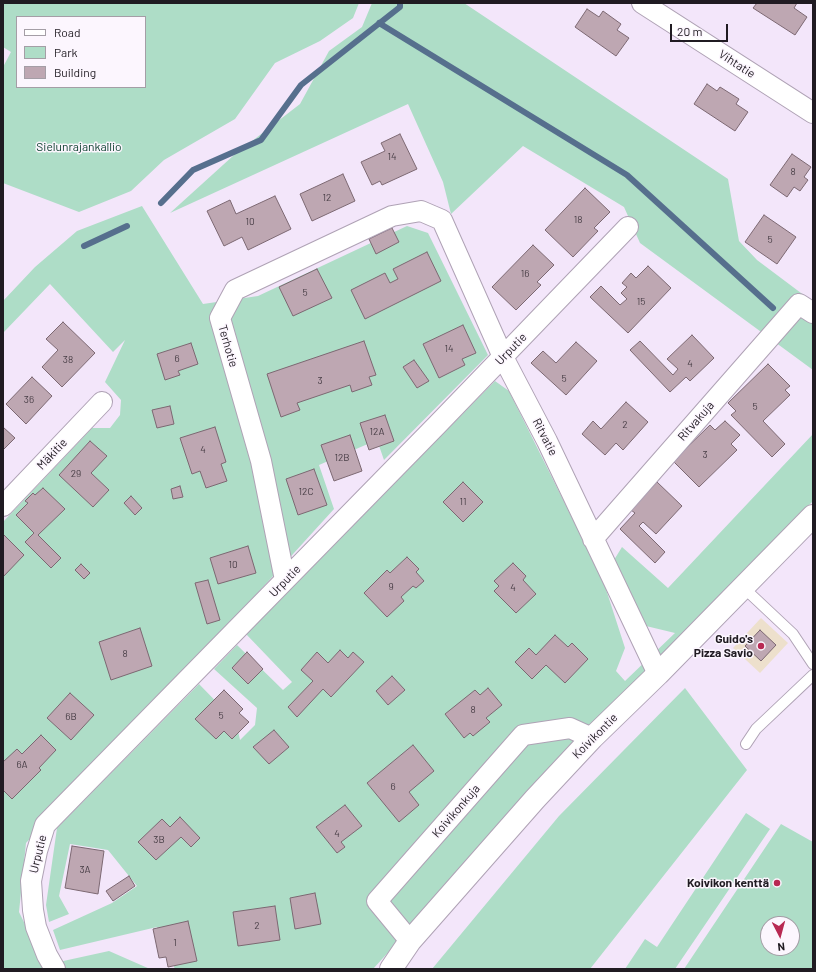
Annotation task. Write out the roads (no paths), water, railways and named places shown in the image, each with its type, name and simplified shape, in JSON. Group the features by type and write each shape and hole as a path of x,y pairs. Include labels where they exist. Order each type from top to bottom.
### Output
{"main road":[{"name":"Koivikontie","path":"391,969 410,941 535,799 592,738 744,588 813,516"}],"street":[{"name":"Vihtatie","path":"642,3 813,113"},
{"name":"Ritvatie","path":"421,210 442,220 503,357 547,441 658,674"},
{"name":"Terhotie","path":"285,580 261,461 220,318 235,290 392,216 421,210"},
{"name":"Urputie","path":"55,969 36,927 33,903 32,881 37,851 45,825 503,357 628,227"},
{"name":"Ritvakuja","path":"593,539 806,309"},
{"name":"Mäkitie","path":"3,506 102,402"},
{"name":"Koivikonkuja","path":"410,941 377,901 523,735 570,728 592,738"}],"lane":[{"path":"744,588 793,634 813,664"},
{"path":"746,744 756,729 813,675"}],"waterway":[{"path":"161,203 193,170 261,140 301,85 400,7 400,3"},
{"path":"379,23 627,175 773,308"},
{"path":"84,246 127,226"}],"place":[{"name":"Guido's Pizza Savio","path":"761,646"},
{"name":"Koivikon kenttä","path":"777,883"}],"park label":[{"name":"Sielunrajankallio","path":"79,147"}]}
